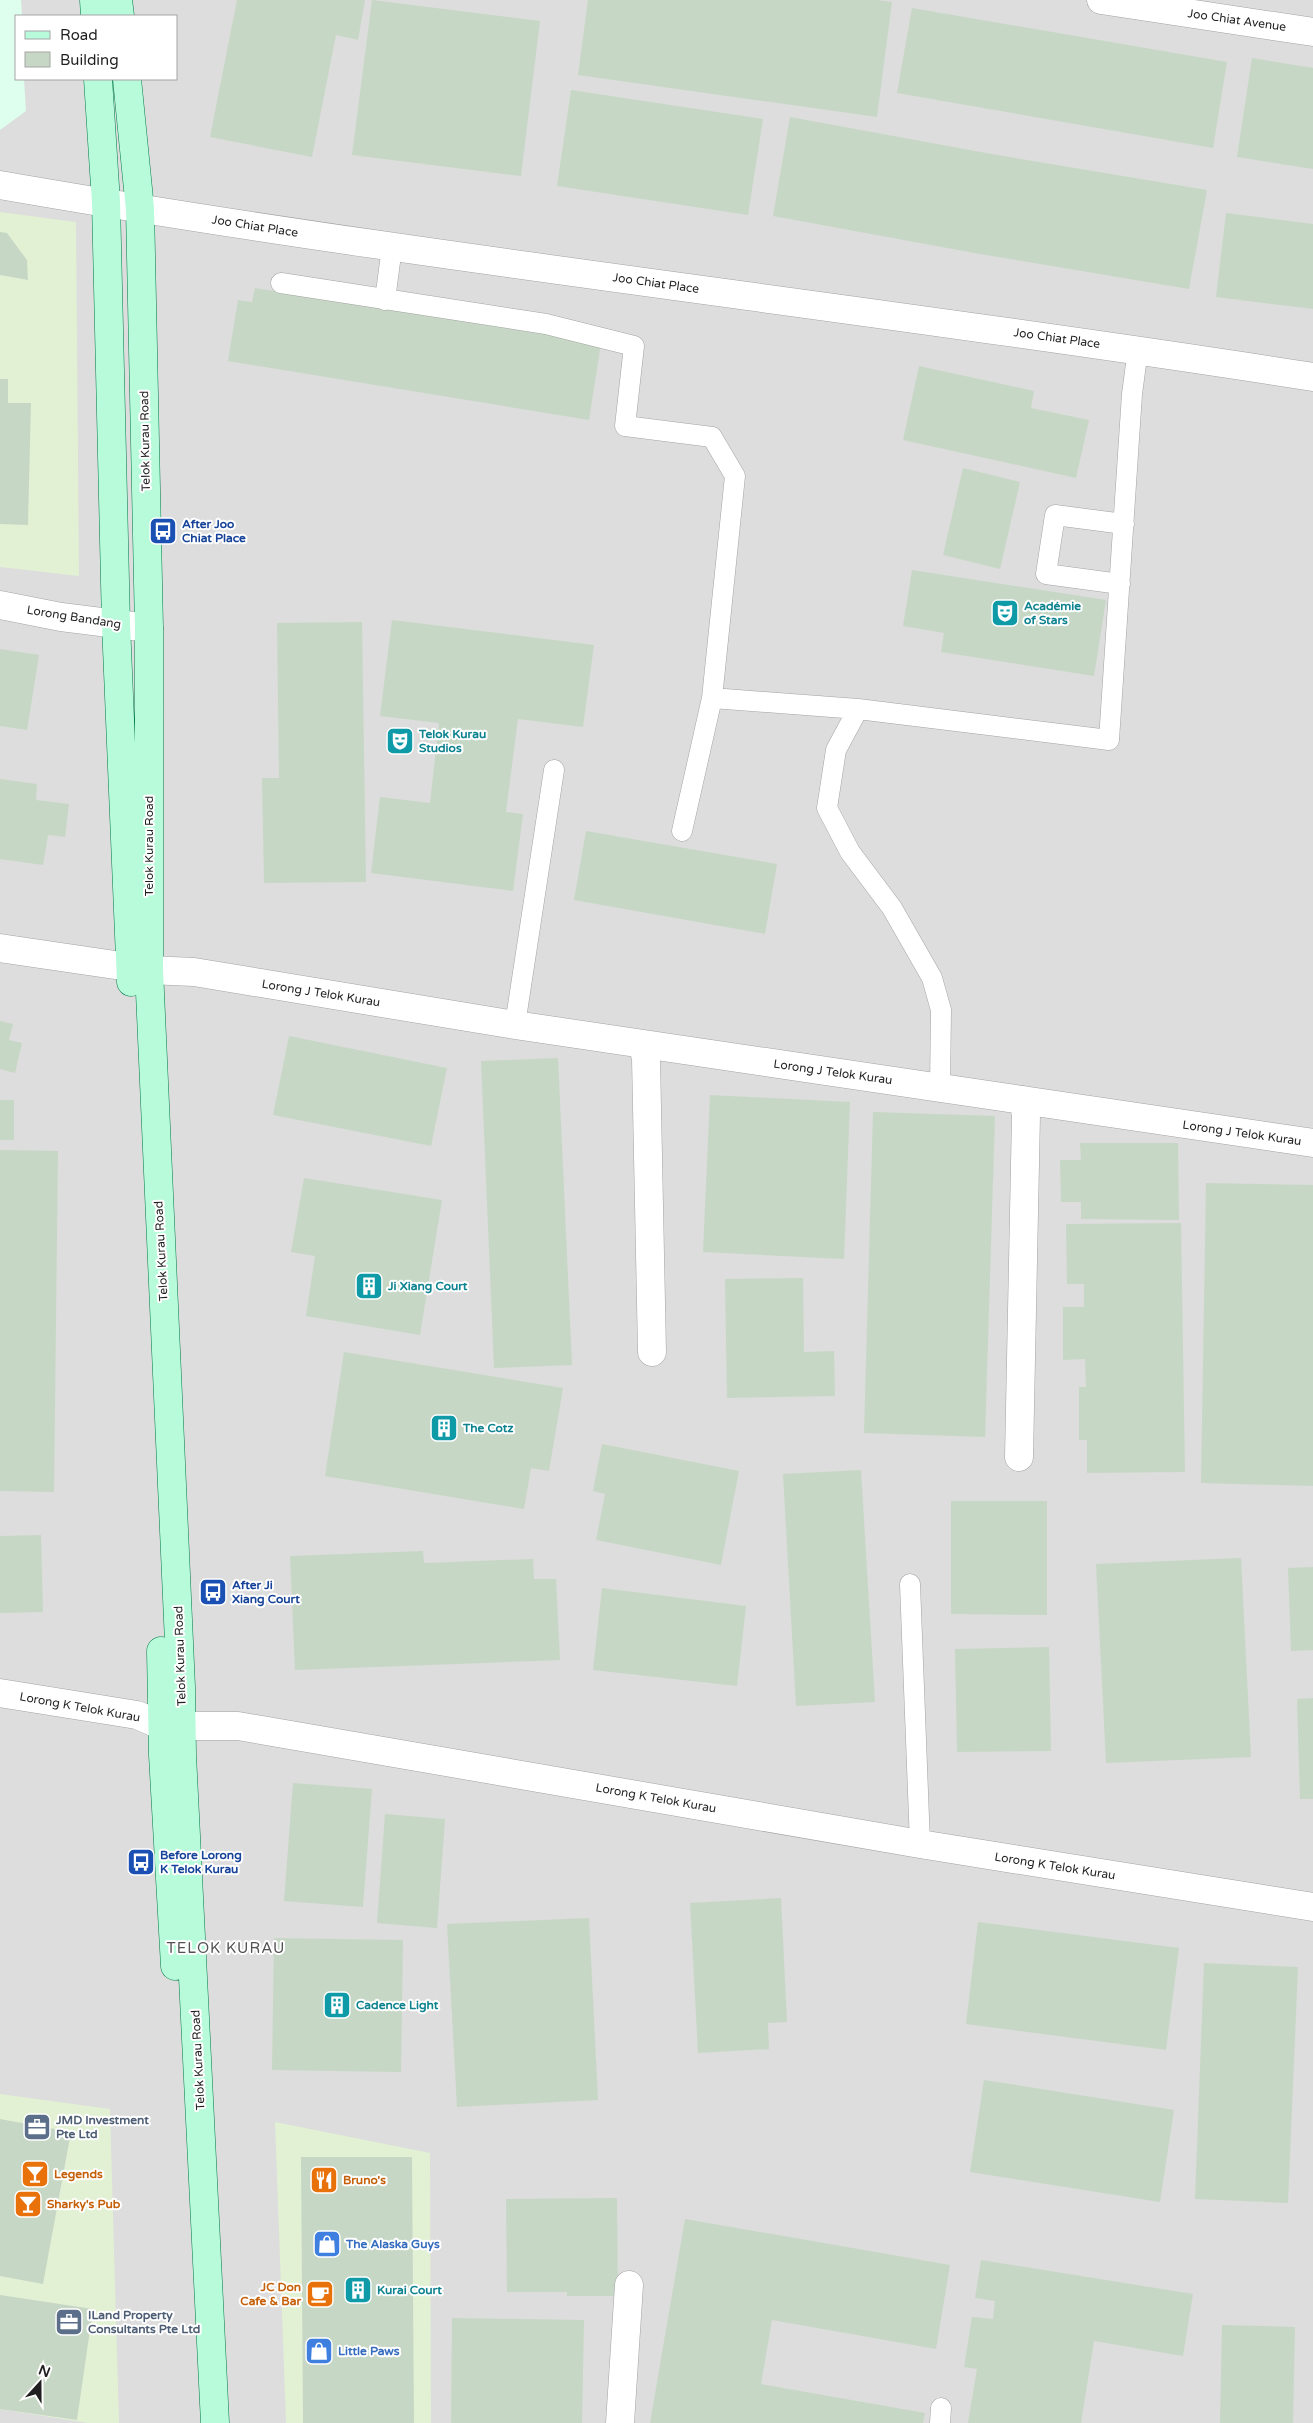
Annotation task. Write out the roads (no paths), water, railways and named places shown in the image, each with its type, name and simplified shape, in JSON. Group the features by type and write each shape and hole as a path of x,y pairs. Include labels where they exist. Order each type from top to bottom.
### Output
{"street":[{"path":"94,0 95,15"},
{"path":"118,0 120,15"},
{"name":"Joo Chiat Avenue","path":"1101,0 1313,32"},
{"name":"Telok Kurau Road","path":"98,80 106,202 116,624 140,969 173,1726 196,2423"},
{"name":"Telok Kurau Road","path":"127,80 140,209 149,628 140,969"},
{"name":"Joo Chiat Place","path":"0,185 140,209 392,247 1138,349 1313,377"},
{"name":"Lorong Bandang","path":"0,606 149,628"},
{"name":"Lorong J Telok Kurau","path":"0,948 140,969 194,972 515,1025 1313,1143"},
{"path":"642,1044 646,1058 652,1352"},
{"path":"1019,1457 1026,1115 1023,1100"},
{"name":"Lorong K Telok Kurau","path":"0,1693 138,1715 173,1726 238,1726 920,1844 1313,1907"},
{"name":"Telok Kurau Road","path":"173,1726 215,2423"},
{"path":"620,2423 629,2285"}],"lane":[{"path":"385,300 392,247"},
{"path":"281,283 546,324 634,346 625,426 712,437 735,476 712,698 682,831"},
{"path":"712,698 858,709 1109,740 1132,394 1138,349"},
{"path":"1120,584 1046,574 1055,515 1124,524"},
{"path":"858,709 836,750 827,808 850,852 892,908 932,978 941,1010 940,1088"},
{"path":"515,1025 554,770"},
{"path":"910,1584 920,1844"}],"place":[{"name":"After Joo Chiat Place","path":"163,531"},
{"name":"Académie of Stars","path":"1005,613"},
{"name":"Telok Kurau Studios","path":"400,741"},
{"name":"Ji Xiang Court","path":"369,1286"},
{"name":"The Cotz","path":"444,1428"},
{"name":"After Ji Xiang Court","path":"213,1592"},
{"name":"Before Lorong K Telok Kurau","path":"141,1862"},
{"name":"Cadence Light","path":"337,2005"},
{"name":"JMD Investment Pte Ltd","path":"37,2127"},
{"name":"Legends","path":"35,2174"},
{"name":"Bruno's","path":"324,2180"},
{"name":"Sharky's Pub","path":"28,2204"},
{"name":"The Alaska Guys","path":"327,2244"},
{"name":"Kurai Court","path":"358,2290"},
{"name":"JC Don Cafe & Bar","path":"320,2294"},
{"name":"ILand Property Consultants Pte Ltd","path":"69,2322"},
{"name":"Little Paws","path":"319,2351"}],"district":[{"name":"TELOK KURAU","path":"226,1948"}]}
